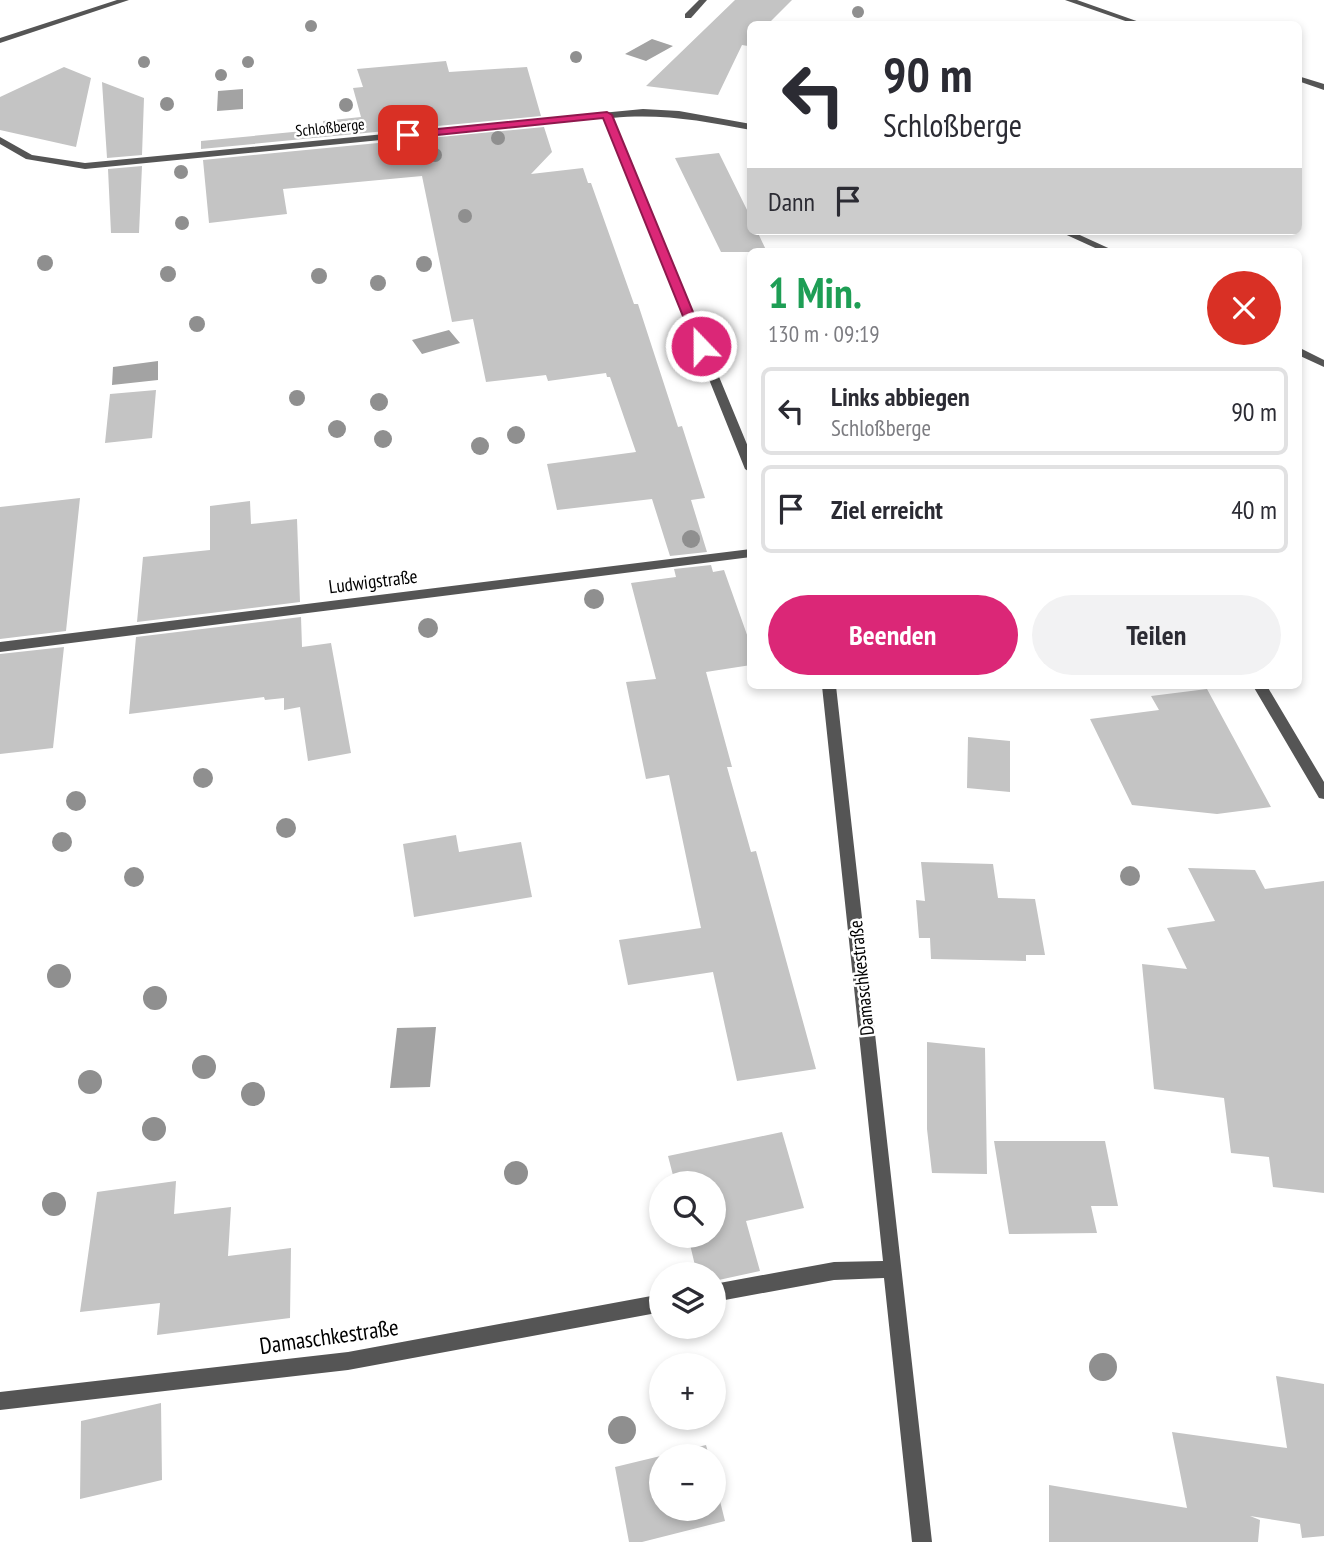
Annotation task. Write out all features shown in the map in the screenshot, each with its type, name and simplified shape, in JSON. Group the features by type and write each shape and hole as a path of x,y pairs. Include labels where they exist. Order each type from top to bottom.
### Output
{"street":[{"path":"0,41 125,0"},
{"path":"688,16 703,0"},
{"path":"1069,0 1132,21"},
{"path":"1302,79 1324,87"},
{"name":"Schloßberge","path":"0,140 29,157 85,166 607,115 663,113 747,126"},
{"path":"607,115 747,459"},
{"path":"1072,235 1103,248"},
{"path":"1302,352 1324,364"},
{"name":"Ludwigstraße","path":"0,647 747,554"},
{"name":"Damaschkestraße","path":"829,689 922,1542"},
{"path":"1262,689 1324,794"},
{"path":"726,1291 834,1271 891,1269"},
{"name":"Damaschkestraße","path":"0,1401 348,1361 649,1305"}],"shaded area":[{"path":"652,39 673,46 646,61 625,54"},
{"path":"243,89 243,109 217,111 218,91"},
{"path":"449,330 460,343 422,354 412,340"},
{"path":"158,361 158,380 112,385 113,367"},
{"path":"436,1027 430,1087 390,1088 397,1028"}],"building":[{"path":"735,0 792,0 771,21 747,21 747,46 742,45 718,95 646,86"},
{"path":"446,61 449,72 527,67 541,116 201,149 201,141 324,129 323,121 361,117 353,88 363,87 357,69"},
{"path":"64,67 91,78 76,147 0,130 0,97"},
{"path":"102,82 144,98 142,155 107,158"},
{"path":"544,127 552,152 531,174 583,168 588,183 591,183 634,304 638,304 678,427 682,426 705,498 691,500 707,552 670,556 652,499 557,510 547,464 636,452 610,377 607,377 606,373 548,381 546,375 486,382 473,319 452,322 422,176 283,189 287,214 209,223 203,160"},
{"path":"719,153 747,210 747,235 759,235 765,248 747,248 747,252 721,252 675,158"},
{"path":"142,166 139,233 111,233 108,169"},
{"path":"156,390 152,438 105,443 110,394"},
{"path":"80,498 66,631 0,639 0,507"},
{"path":"250,501 251,524 297,519 300,602 137,622 143,557 210,550 210,506"},
{"path":"711,565 713,572 724,570 747,635 747,666 706,672 732,767 727,767 751,852 756,851 816,1069 737,1081 713,972 628,985 619,940 701,928 669,775 646,779 626,682 656,679 631,583 676,577 674,569"},
{"path":"301,617 302,647 331,643 351,753 308,761 300,707 284,710 284,698 265,700 264,697 129,714 136,637"},
{"path":"64,647 53,748 0,754 0,654"},
{"path":"1207,689 1271,807 1217,814 1132,805 1090,719 1159,710 1151,696"},
{"path":"968,737 1010,741 1010,792 967,788"},
{"path":"456,835 459,852 521,842 532,897 414,917 403,844"},
{"path":"921,862 993,864 998,898 1035,899 1045,955 1026,955 1026,961 931,959 930,938 919,938 916,900 925,901"},
{"path":"1188,868 1255,870 1265,889 1324,881 1324,1193 1273,1187 1269,1157 1231,1153 1224,1098 1154,1089 1142,964 1187,969 1167,928 1215,921"},
{"path":"927,1042 985,1048 987,1174 932,1173 927,1129"},
{"path":"782,1132 804,1208 746,1221 760,1271 726,1278 726,1262 694,1262 691,1248 726,1248 726,1171 672,1171 668,1156"},
{"path":"994,1141 1105,1141 1118,1206 1091,1206 1097,1233 1009,1234"},
{"path":"176,1181 174,1214 231,1207 228,1256 291,1248 290,1318 157,1335 160,1303 80,1312 97,1192"},
{"path":"1276,1376 1324,1384 1324,1536 1302,1538 1300,1524 1250,1516 1260,1520 1258,1542 1049,1542 1049,1485 1187,1508 1172,1432 1287,1448"},
{"path":"161,1403 162,1480 80,1499 81,1421"},
{"path":"649,1459 649,1521 725,1521 642,1542 629,1542 615,1467"}],"route":[{"path":"408,135 607,115 701,346"}]}
